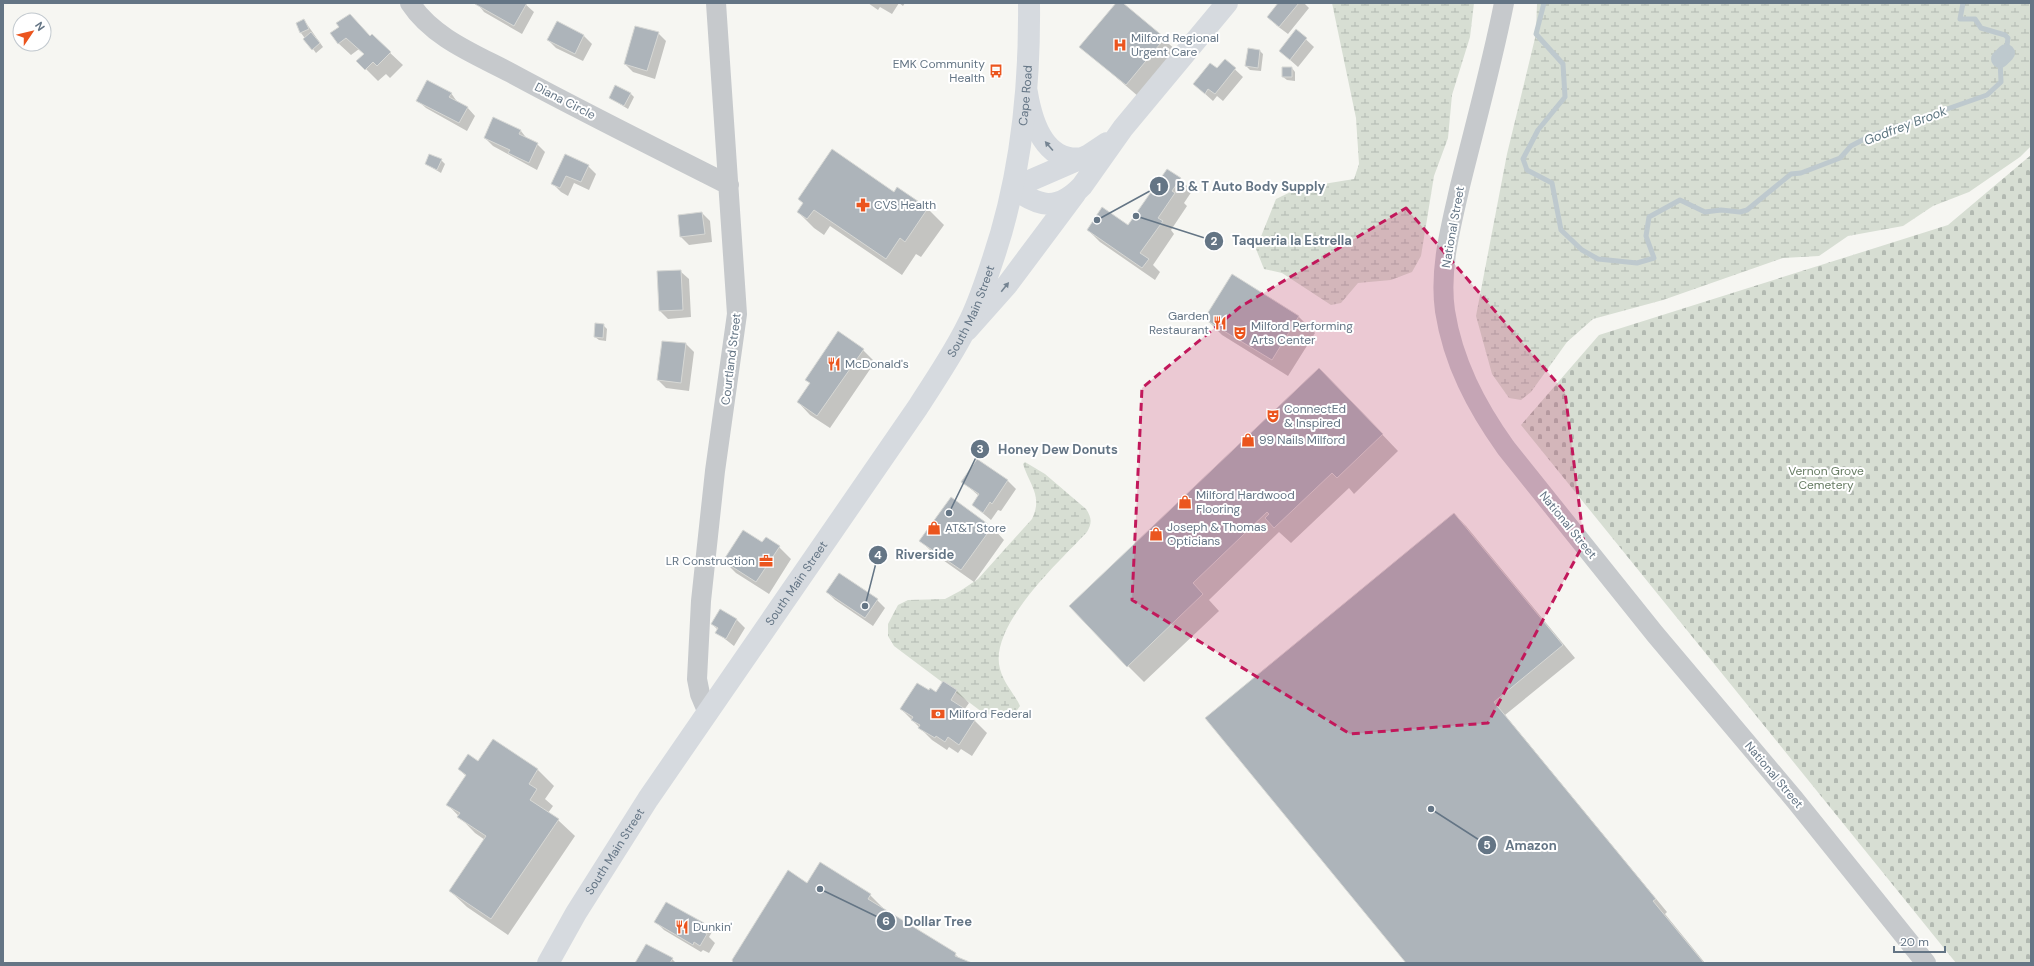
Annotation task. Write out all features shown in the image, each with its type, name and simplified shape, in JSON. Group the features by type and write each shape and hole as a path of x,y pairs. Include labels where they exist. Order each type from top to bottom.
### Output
{"main road":[{"name":"Cape Road","path":"1013,188 1022,137 1027,92 1030,48 1029,3"},
{"path":"961,337 1012,279 1082,186 1123,128 1227,3"},
{"path":"1027,92 1033,119 1047,145 1061,156 1072,159 1083,158"},
{"path":"1013,188 1083,158 1100,148 1123,128"},
{"path":"1013,188 1034,202 1047,204 1064,201 1082,186"},
{"name":"South Main Street","path":"548,963 562,935 616,847 918,407 961,337 974,311 987,276 1007,213 1013,188"}],"street":[{"name":"Diana Circle","path":"410,3 425,22 447,38 556,98 729,185"},
{"name":"Courtland Street","path":"708,713 700,694 697,679 701,601 715,471 737,322 716,3"},
{"name":"National Street","path":"1504,3 1454,213 1445,258 1445,310 1452,344 1464,379 1486,420 1506,448 1655,634 1790,794 1926,963"}],"highlighted area":[{"path":"1406,208 1565,392 1584,543 1488,723 1350,734 1132,600 1142,388 1240,307"}],"green space":[{"path":"1332,3 1474,3 1470,37 1452,95 1448,138 1434,176 1421,256 1412,272 1391,280 1358,283 1341,303 1331,305 1282,273 1264,269 1256,249 1276,199 1299,188 1354,179 1359,164 1356,118"},
{"path":"1537,3 2031,3 2031,146 2020,157 1969,192 1933,206 1903,226 1848,236 1819,256 1783,258 1663,300 1593,319 1567,342 1531,392 1521,400 1509,398 1492,374 1476,316 1507,154 1536,34"},
{"name":"Vernon Grove Cemetery","path":"2031,155 2031,963 1956,963 1521,425 1599,335 1948,225"},
{"path":"1025,462 1045,474 1086,509 1090,518 1090,526 1087,532 1029,595 1015,614 1005,634 999,652 1000,669 1004,679 1020,706 1015,713 997,717 982,712 894,646 888,636 888,624 898,605 908,600 945,599 978,579 1032,519 1035,511 1036,497 1023,464"}],"building":[{"path":"527,3 514,26 475,4"},
{"path":"1116,3 1123,3 1165,38 1126,85 1079,47"},
{"path":"1278,3 1299,3 1279,27 1267,17"},
{"path":"350,14 370,36 372,34 391,52 377,66 373,62 365,70 356,61 364,54 346,38 338,44 330,33 339,27 336,23"},
{"path":"304,19 309,29 300,33 296,23"},
{"path":"557,21 584,35 575,54 547,40"},
{"path":"635,26 659,32 647,71 624,64"},
{"path":"1296,29 1307,38 1290,60 1279,51"},
{"path":"311,32 320,43 312,50 303,39"},
{"path":"1248,48 1260,50 1258,68 1245,66"},
{"path":"1225,59 1236,68 1215,94 1208,89 1205,94 1193,84 1210,63 1217,68"},
{"path":"1282,67 1292,67 1292,77 1282,77"},
{"path":"427,80 452,93 449,97 468,107 459,123 416,101"},
{"path":"615,85 631,93 624,106 609,98"},
{"path":"493,117 521,130 519,134 538,143 529,163 508,153 510,150 484,138"},
{"name":"CVS Health","path":"832,149 894,192 897,187 928,208 905,242 900,238 886,259 814,210 807,219 797,212 803,203 798,199"},
{"path":"429,154 442,159 437,170 425,164"},
{"path":"565,154 589,165 581,182 566,176 560,188 551,184"},
{"path":"1167,169 1181,178 1172,191 1175,193 1158,218 1163,221 1140,253 1149,259 1142,268 1087,230 1102,207 1128,225"},
{"path":"702,212 705,234 680,237 678,215"},
{"path":"681,270 683,310 659,311 657,271"},
{"path":"1232,274 1299,316 1272,360 1204,319"},
{"path":"595,323 604,324 603,338 594,337"},
{"name":"McDonald's","path":"838,331 864,349 817,416 797,402 810,383 805,380"},
{"path":"662,341 686,343 681,383 657,380"},
{"path":"1319,368 1383,434 1337,478 1332,473 1274,528 1265,518 1269,514 1267,512 1193,583 1203,594 1127,667 1069,606"},
{"path":"977,459 1008,480 992,504 990,502 983,513 972,505 979,494 961,482"},
{"path":"951,497 992,527 961,570 919,541"},
{"path":"1454,513 1563,645 1494,702 1656,899 1653,901 1704,963 1406,963 1205,718"},
{"path":"743,530 762,542 766,537 780,546 756,582 723,561"},
{"path":"839,573 878,599 865,618 826,592"},
{"path":"720,609 737,619 726,639 715,633 718,628 711,624"},
{"name":"Milford Federal","path":"943,681 957,690 951,700 965,709 964,712 975,720 959,745 948,737 945,742 918,728 920,725 911,720 913,717 900,709 917,683 936,692"},
{"path":"493,739 538,769 529,784 537,789 530,800 559,819 491,919 449,891 486,836 457,817 460,813 446,805 466,775 458,769 468,754 478,761"},
{"path":"820,862 871,894 868,899 956,953 955,956 972,963 733,963 732,960 788,870 807,883"},
{"name":"Dunkin'","path":"666,902 704,923 701,930 707,934 700,946 694,942 693,945 654,922"},
{"path":"646,944 673,958 670,963 635,963"}],"waterway":[{"name":"Godfrey Brook","path":"1544,3 1536,34 1563,64 1565,97 1538,130 1523,159 1527,170 1552,183 1561,230 1582,250 1598,259 1637,263 1654,258 1646,236 1649,217 1680,200 1705,212 1721,210 1740,212 1747,210 1791,174 1801,173 1840,158 1851,146 1870,136 1987,95 2001,82 2000,59"},
{"name":"Godfrey Brook","path":"1963,3 1960,19 1975,19 1981,28 2005,35 2008,38 2006,53"},
{"name":"Godfrey Brook","path":"2000,59 2006,53"}],"place":[{"name":"Milford Regional Urgent Care","path":"1120,45"},
{"name":"EMK Community Health","path":"996,71"},
{"name":"CVS Health","path":"863,205"},
{"name":"Taqueria la Estrella","path":"1136,216"},
{"name":"B & T Auto Body Supply","path":"1097,220"},
{"name":"Garden Restaurant","path":"1220,323"},
{"name":"Milford Performing Arts Center","path":"1240,333"},
{"name":"McDonald's","path":"834,364"},
{"name":"ConnectEd & Inspired","path":"1273,416"},
{"name":"99 Nails Milford","path":"1248,440"},
{"name":"Milford Hardwood Flooring","path":"1185,502"},
{"name":"Honey Dew Donuts","path":"949,513"},
{"name":"AT&T Store","path":"934,528"},
{"name":"Joseph & Thomas Opticians","path":"1156,534"},
{"name":"LR Construction","path":"766,561"},
{"name":"Riverside","path":"865,606"},
{"name":"Milford Federal","path":"938,714"},
{"name":"Amazon","path":"1431,809"},
{"name":"Dollar Tree","path":"820,889"},
{"name":"Dunkin'","path":"682,927"}]}
